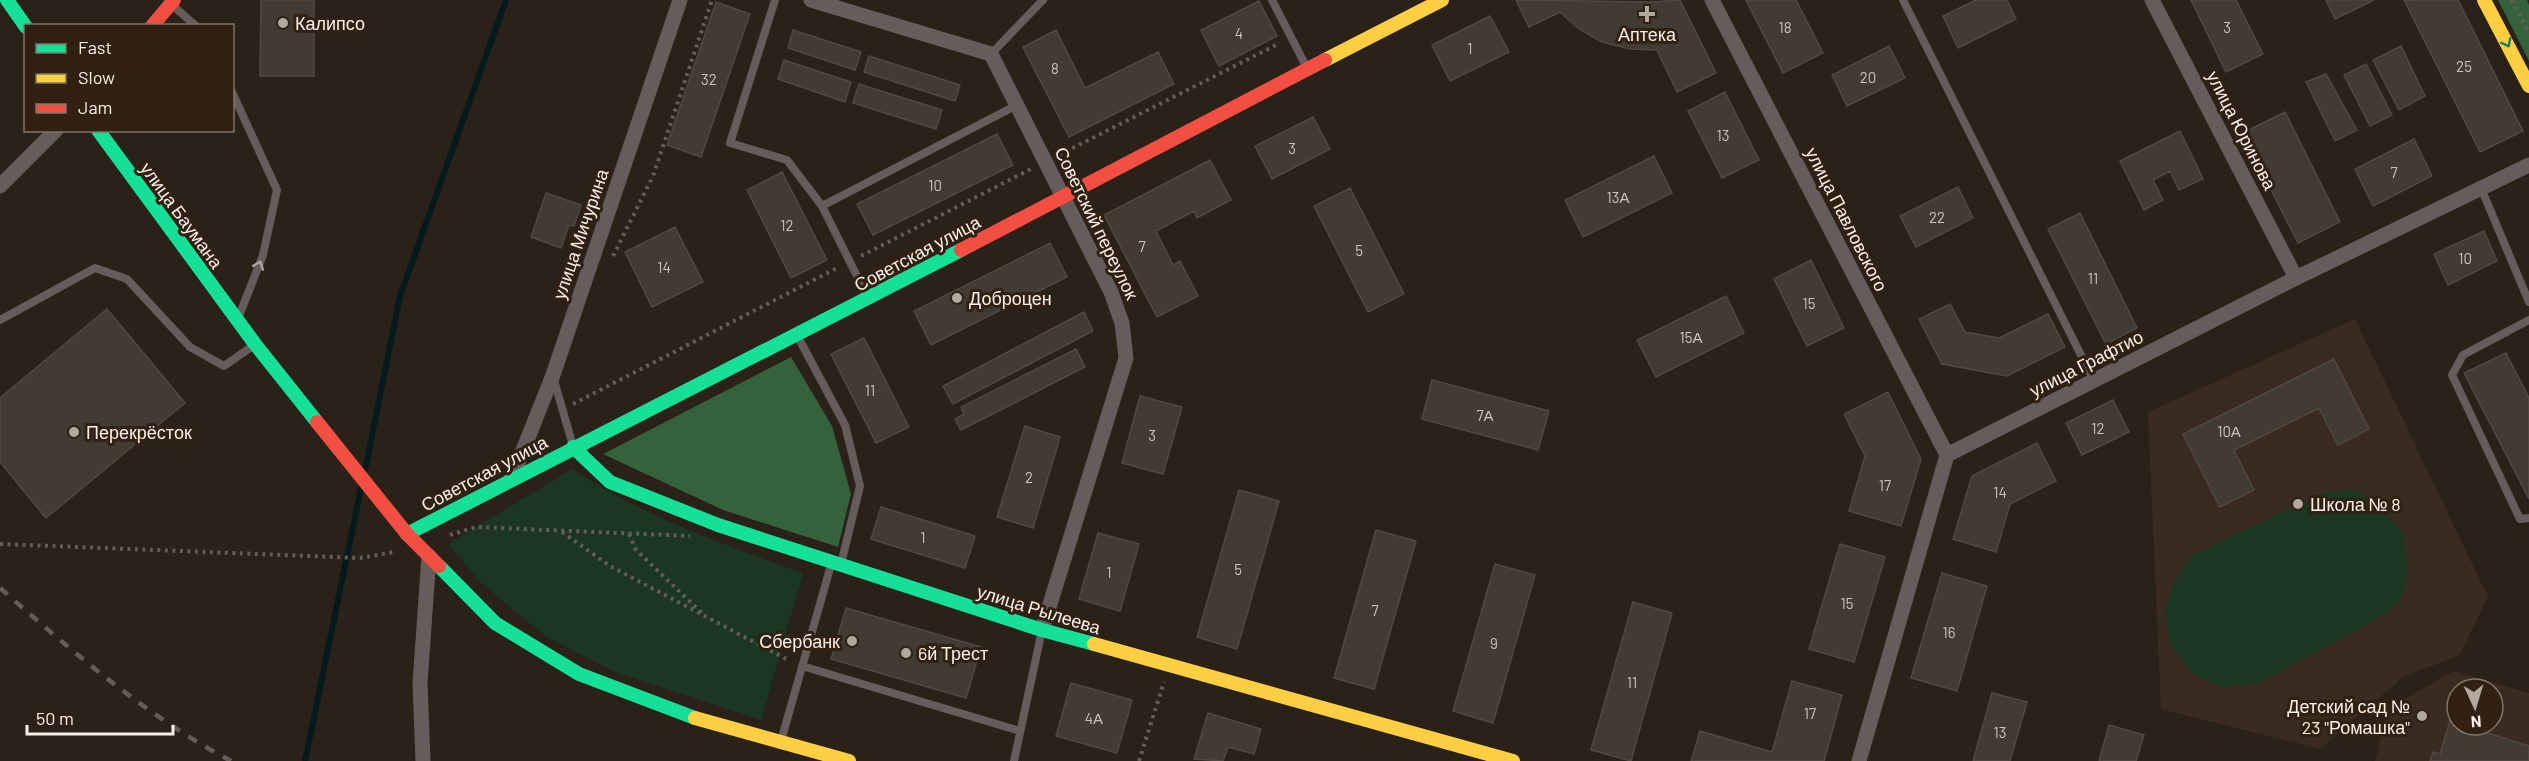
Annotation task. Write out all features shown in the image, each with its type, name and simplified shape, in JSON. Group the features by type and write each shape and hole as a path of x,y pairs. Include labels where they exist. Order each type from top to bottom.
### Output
{"street":[{"path":"7,0 24,24"},
{"name":"улица Мичурина","path":"512,478 553,375 680,0"},
{"path":"811,0 991,54"},
{"name":"Советская улица","path":"407,534 512,478 797,335 1307,68 1442,0"},
{"name":"улица Павловского","path":"1712,0 1947,455"},
{"name":"улица Юринова","path":"2152,0 2296,278"},
{"path":"2484,0 2529,86"},
{"path":"154,24 172,2"},
{"name":"Советский переулок","path":"991,54 1112,292 1122,323 1126,358 1042,630"},
{"path":"0,186 54,132"},
{"name":"улица Баумана","path":"99,132 255,344 407,534 495,623 579,674 700,720 849,761"},
{"name":"улица Графтио","path":"1947,455 2296,278 2529,165"},
{"name":"улица Рылеева","path":"573,447 610,482 718,525 1042,630 1513,761"},
{"path":"1859,761 1947,455"},
{"path":"423,761 420,683 424,551"}],"lane":[{"path":"775,0 730,143 787,160 822,206 868,298"},
{"path":"991,54 1043,0"},
{"path":"1272,0 1307,68"},
{"path":"1903,0 2094,381"},
{"path":"172,2 194,24"},
{"path":"234,96 277,190 263,255 238,320"},
{"path":"822,206 1017,105"},
{"path":"2481,188 2529,302"},
{"path":"0,320 95,268 127,279 190,347 224,366 255,344"},
{"path":"2529,320 2463,355 2452,375 2520,519 2529,518"},
{"path":"780,742 860,486 845,425 797,335"},
{"path":"553,375 573,447"},
{"path":"1014,761 1042,630"},
{"path":"802,666 1020,731"}],"path":[{"path":"612,257 653,176 712,0"},
{"path":"2512,0 2529,33"},
{"path":"562,410 1046,161 1292,38"},
{"path":"0,544 360,558 424,551 476,527 696,537"},
{"path":"560,531 610,566 802,666"},
{"path":"629,534 636,550 709,619"},
{"path":"1139,761 1169,666"}],"shaded area":[{"name":"Школа № 8","path":"2355,319 2488,597 2460,655 2403,677 2320,749 2161,709 2148,412"},
{"name":"Детский сад № 23 \"Ромашка\"","path":"2454,671 2474,677 2445,677 2445,737 2505,737 2505,686 2529,693 2529,761 2375,761 2389,708"}],"green space":[{"path":"2498,0 2527,0 2529,5 2529,61"},
{"path":"791,357 832,426 851,494 838,547 723,510 603,454"},
{"path":"572,469 627,501 684,528 803,573 761,720 617,673 545,636 479,581 448,544"},
{"path":"2357,490 2381,508 2402,532 2408,571 2401,600 2384,615 2259,683 2223,688 2192,673 2171,646 2165,613 2174,582 2192,555 2327,491"}],"building":[{"path":"261,0 314,0 314,76 260,76"},
{"path":"1516,0 1652,2 1680,0 1716,73 1677,92 1657,50 1630,49 1602,42 1579,29 1560,12 1529,27"},
{"path":"1746,0 1796,0 1823,53 1783,73"},
{"path":"1976,0 2007,0 2016,19 1958,48 1943,16"},
{"path":"2191,0 2236,0 2263,54 2226,72"},
{"path":"2326,0 2374,0 2335,19"},
{"path":"2404,0 2458,0 2523,131 2480,152"},
{"path":"1259,1 1277,36 1219,66 1201,30"},
{"path":"716,2 750,14 701,157 667,145"},
{"path":"1490,16 1509,52 1450,81 1432,45"},
{"path":"793,30 861,52 855,70 788,48"},
{"path":"1056,30 1085,88 1158,52 1174,84 1069,137 1023,47"},
{"path":"1889,46 1905,78 1847,106 1832,75"},
{"path":"2401,46 2425,96 2399,110 2373,60"},
{"path":"869,56 960,85 955,101 864,72"},
{"path":"784,60 851,82 845,102 778,79"},
{"path":"2366,64 2392,115 2370,126 2344,75"},
{"path":"2326,74 2357,130 2335,141 2306,82"},
{"path":"859,84 942,110 936,129 853,103"},
{"path":"1725,92 1759,160 1722,178 1688,111"},
{"path":"2285,112 2340,222 2298,243 2242,133"},
{"path":"1313,117 1330,149 1272,179 1255,146"},
{"path":"2180,131 2203,179 2179,190 2170,171 2153,180 2163,200 2144,210 2120,161"},
{"path":"997,134 1013,165 873,235 857,204"},
{"path":"2414,139 2432,176 2373,206 2355,169"},
{"path":"1654,156 1672,193 1583,237 1565,200"},
{"path":"1210,160 1231,200 1197,218 1194,211 1156,231 1173,265 1180,261 1198,296 1157,317 1104,215"},
{"path":"782,172 827,260 791,278 747,190"},
{"path":"1958,187 1973,218 1916,247 1900,216"},
{"path":"1350,188 1404,294 1368,312 1314,206"},
{"path":"546,193 581,205 574,226 569,225 561,248 531,237"},
{"path":"2080,213 2137,328 2106,344 2048,229"},
{"path":"675,227 703,282 652,307 625,252"},
{"path":"2484,231 2497,261 2448,285 2434,254"},
{"path":"1050,243 1067,277 931,345 914,311"},
{"path":"1811,260 1844,328 1807,346 1774,279"},
{"path":"1726,296 1744,333 1656,377 1637,340"},
{"path":"1950,304 1965,332 1999,338 2048,314 2065,347 2007,376 1942,364 1919,319"},
{"name":"Перекрёсток","path":"107,309 185,403 46,518 0,462 0,398"},
{"path":"1084,312 1093,331 953,404 943,386"},
{"path":"864,338 909,427 876,443 831,354"},
{"path":"1076,349 1085,367 961,430 955,419 964,414 961,407"},
{"path":"2506,353 2529,398 2529,499 2464,373"},
{"path":"2334,359 2369,429 2338,445 2319,408 2234,450 2254,490 2220,507 2183,434"},
{"path":"1432,380 1549,411 1538,450 1422,419"},
{"path":"1888,392 1921,459 1901,526 1849,511 1865,456 1844,414"},
{"path":"1140,396 1182,407 1163,474 1122,463"},
{"path":"2113,400 2129,432 2082,455 2066,423"},
{"path":"1025,426 1060,437 1033,528 997,517"},
{"path":"2037,443 2056,481 2010,504 1996,552 1953,539 1972,476"},
{"path":"1239,490 1279,501 1237,649 1197,637"},
{"path":"881,507 975,536 965,568 871,539"},
{"path":"1376,530 1416,541 1374,689 1334,678"},
{"path":"1098,533 1139,544 1120,611 1079,599"},
{"path":"1840,544 1885,557 1854,662 1809,649"},
{"path":"1495,564 1535,575 1493,723 1453,711"},
{"path":"1942,573 1987,586 1957,691 1911,678"},
{"path":"1633,602 1672,613 1631,761 1591,750"},
{"name":"6й Трест","path":"846,608 981,647 966,698 831,659"},
{"path":"1792,681 1842,695 1824,761 1691,761 1700,731 1772,752"},
{"path":"1071,683 1132,700 1117,753 1056,736"},
{"path":"1992,693 2027,702 2010,761 1973,761"},
{"path":"1208,713 1261,729 1254,754 1228,747 1223,761 1194,759"},
{"path":"2109,725 2144,735 2136,761 2099,761"},
{"path":"2445,737 2501,737 2529,746 2529,761 2430,761 2433,752 2440,754"}],"waterway":[{"path":"365,470 400,296 506,0"},
{"path":"305,761 361,488"}],"railway":[{"path":"0,588 82,659 140,703 169,724 231,761"}],"traffic: fast":[{"path":"7,0 24,24"},
{"path":"99,132 255,344 317,422"},
{"path":"407,534 961,250"},
{"path":"573,447 610,482 718,525 1042,630 1094,644"},
{"path":"439,566 495,623 579,674 695,718"}],"traffic: slow":[{"path":"1325,60 1442,0"},
{"path":"2484,0 2529,86"},
{"path":"1094,644 1513,761"},
{"path":"695,718 849,761"}],"traffic: jam":[{"path":"154,24 174,0"},
{"path":"961,250 1325,60"},
{"path":"317,422 407,534 439,566"}],"place":[{"name":"Аптека","path":"1647,14"},
{"name":"Калипсо","path":"283,23"},
{"name":"Доброцен","path":"957,298"},
{"name":"Перекрёсток","path":"74,432"},
{"name":"Школа № 8","path":"2298,504"},
{"name":"Сбербанк","path":"852,641"},
{"name":"6й Трест","path":"906,653"},
{"name":"Детский сад № 23 \"Ромашка\"","path":"2422,716"}]}
